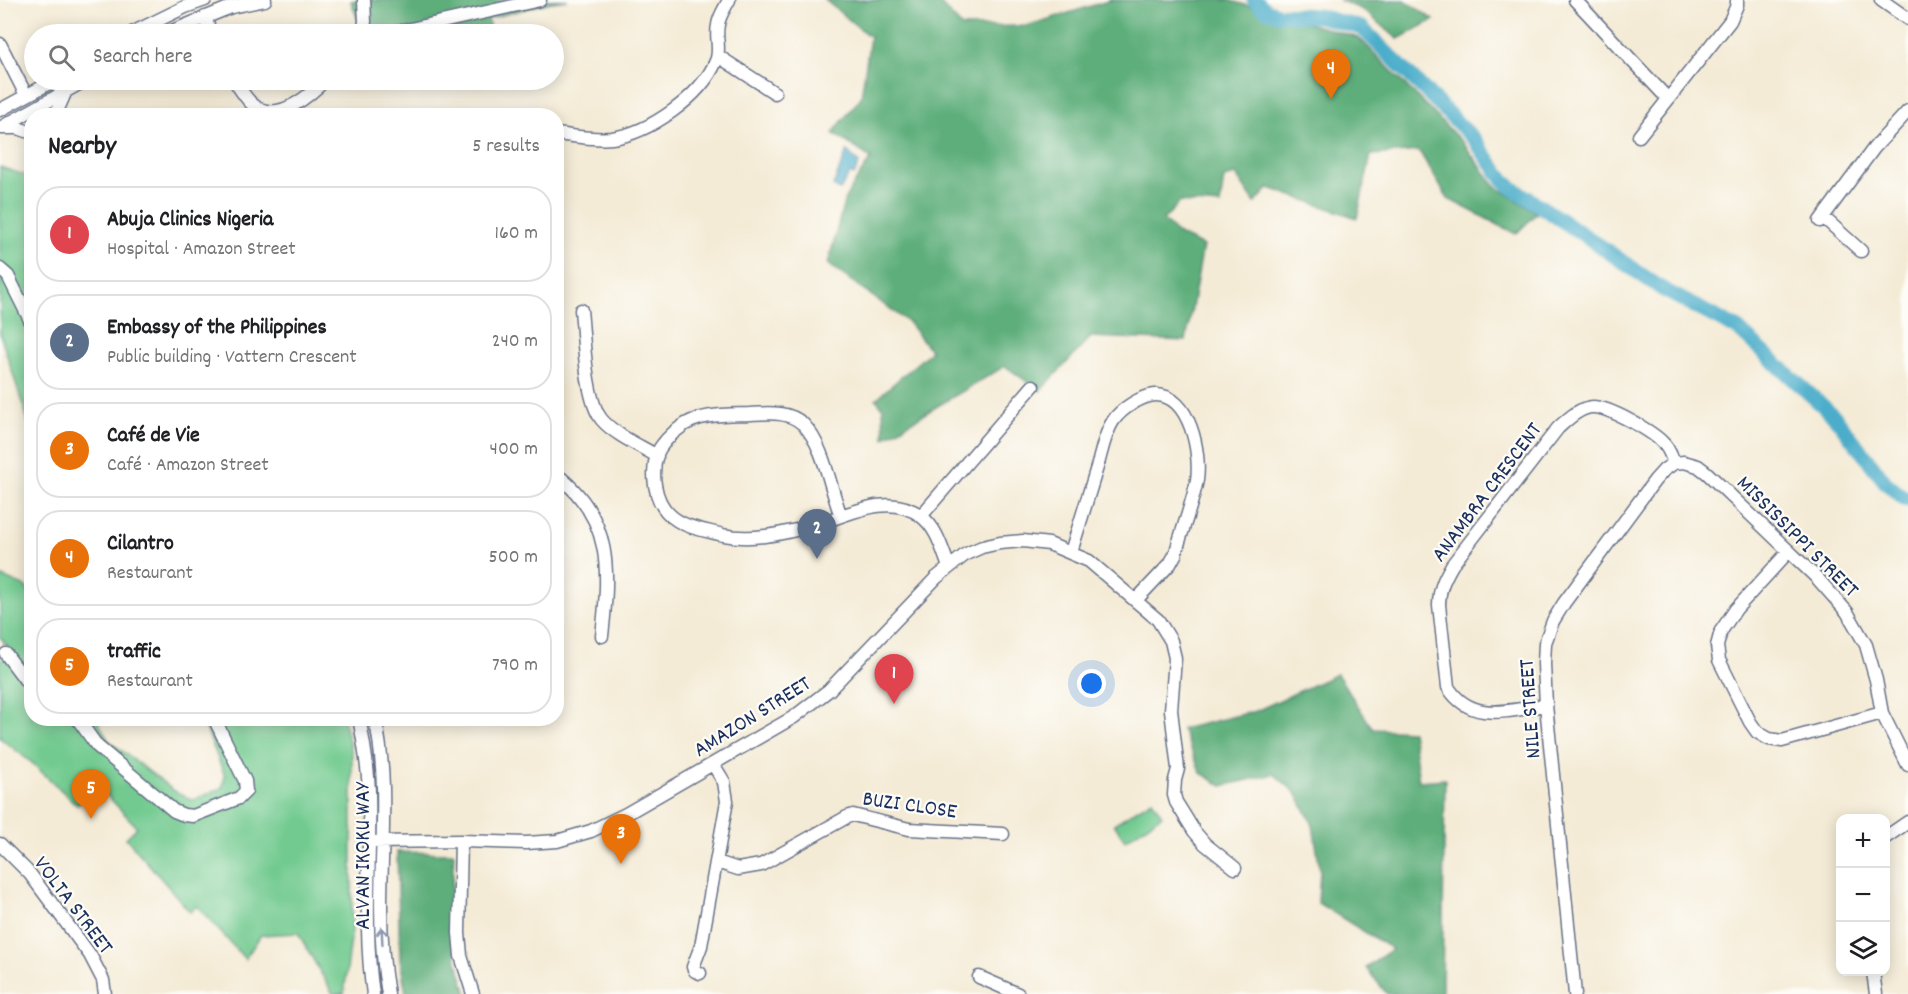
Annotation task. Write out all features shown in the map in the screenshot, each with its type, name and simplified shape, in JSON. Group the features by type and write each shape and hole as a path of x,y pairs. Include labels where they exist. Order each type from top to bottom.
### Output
{"street":[{"path":"150,24 205,0"},
{"path":"189,24 231,7 265,0"},
{"path":"364,0 364,24"},
{"path":"433,24 540,0"},
{"path":"564,135 609,138 631,134 654,124 689,97 711,72 718,56 718,23 729,0"},
{"path":"1575,0 1668,99"},
{"path":"1639,136 1730,21 1737,0"},
{"path":"1881,0 1908,19"},
{"path":"205,17 207,24"},
{"path":"0,44 26,95 28,108"},
{"path":"718,56 775,93"},
{"path":"0,110 36,90"},
{"path":"48,108 70,90"},
{"path":"241,90 250,102 261,108"},
{"path":"287,108 314,90"},
{"path":"58,108 65,93"},
{"path":"26,95 41,108"},
{"path":"1861,251 1822,219 1874,148 1908,111"},
{"path":"0,128 24,119"},
{"path":"0,128 24,130"},
{"path":"0,269 8,276 24,308"},
{"path":"581,310 589,386 596,410 609,426 657,456"},
{"path":"921,516 1033,386"},
{"path":"1071,552 1113,420 1131,404 1150,395 1162,395 1169,398 1183,409 1188,419 1196,446 1197,478 1175,555 1170,564 1136,600"},
{"name":"ANAMBRA CRESCENT","path":"1546,705 1490,712 1461,704 1453,695 1448,687 1439,605 1442,583 1452,565 1551,438 1574,415 1592,406 1609,410 1664,443 1674,463"},
{"path":"841,516 820,453 805,426 786,415 759,413 714,416 696,420 681,426 661,447 657,456 654,470 656,492 661,504 669,514 686,526 730,536 766,536 810,526 841,516 871,506 894,505 921,516 936,533 949,567"},
{"name":"MISSISSIPPI STREET","path":"1674,463 1684,462 1698,466 1817,578 1847,612 1866,645 1882,713 1908,765"},
{"name":"NILE STREET","path":"1575,994 1546,705 1545,643 1553,621 1564,603 1655,480 1674,463"},
{"path":"564,481 578,493 585,503 600,534 607,564 607,591 602,636"},
{"name":"AMAZON STREET","path":"369,842 526,843 557,840 591,831 626,814 812,705 854,665 935,579 966,554 982,547 1023,541 1049,544 1089,561 1158,620 1171,640 1174,658 1171,710 1178,769 1174,780 1174,795 1194,831 1205,844 1235,868"},
{"path":"1789,551 1736,609 1721,630 1718,646 1719,660 1750,722 1757,732 1769,739 1782,741 1882,713"},
{"path":"6,654 24,678"},
{"path":"83,726 105,754 174,811 193,816 239,798 246,791 245,781 218,726"},
{"name":"ALVAN IKOKU WAY","path":"360,726 369,789 367,911 373,994"},
{"name":"ALVAN IKOKU WAY","path":"377,726 380,740 384,841 381,909 384,973 388,994"},
{"path":"700,973 693,967 701,946 727,801 724,782 713,764"},
{"name":"BUZI CLOSE","path":"717,862 738,869 761,865 853,815 909,829 1003,834"},
{"path":"1890,834 1908,822"},
{"path":"461,841 459,933 461,956 472,994"},
{"name":"VOLTA STREET","path":"0,844 30,874 90,955 103,980 105,994"},
{"path":"1874,976 1876,994"},
{"path":"980,977 1018,994"}],"green space":[{"path":"568,0 551,2 488,19 489,24 359,24 351,1"},
{"path":"825,0 937,0 962,27 1026,26 1111,0 1228,0 1359,38 1463,143 1495,186 1537,213 1516,234 1448,199 1419,151 1371,155 1357,218 1269,188 1255,203 1236,175 1224,178 1220,205 1180,202 1163,220 1178,234 1203,246 1186,341 1091,337 1040,391 1005,366 884,438 883,408 876,399 931,351 908,322 828,264 845,198 871,158 833,133 861,97 870,37"},
{"path":"1339,0 1405,0 1434,20 1398,39 1363,10"},
{"path":"0,167 24,175 24,408 0,334"},
{"path":"0,576 24,586 24,726 101,726 108,740 173,790 192,800 222,788 225,776 205,726 345,726 352,753 352,930 344,994 333,994 298,933 261,935 245,959 197,906 190,912 126,838 137,827 99,787 77,805 32,763 0,738 0,662 9,648 0,637"},
{"path":"1337,674 1373,729 1412,731 1419,781 1445,779 1442,994 1387,994 1366,968 1392,949 1318,903 1320,870 1313,825 1296,793 1274,774 1222,786 1201,773 1182,729 1256,711"},
{"path":"1152,800 1162,815 1125,840 1114,824"},
{"path":"397,852 454,853 450,924 456,957 467,994 406,994 400,959"}],"water":[{"path":"847,151 859,163 854,175 850,173 840,190 833,186"}],"waterway":[{"path":"1254,0 1266,10 1278,14 1319,16 1362,28 1474,139 1501,177 1511,187 1662,289 1738,329 1835,417 1886,483 1908,499"}],"place":[{"name":"Cilantro","path":"1331,99"},
{"name":"Embassy of the Philippines","path":"817,559"},
{"name":"Abuja Clinics Nigeria","path":"894,704"},
{"name":"traffic","path":"91,819"},
{"name":"Café de Vie","path":"621,864"}]}
